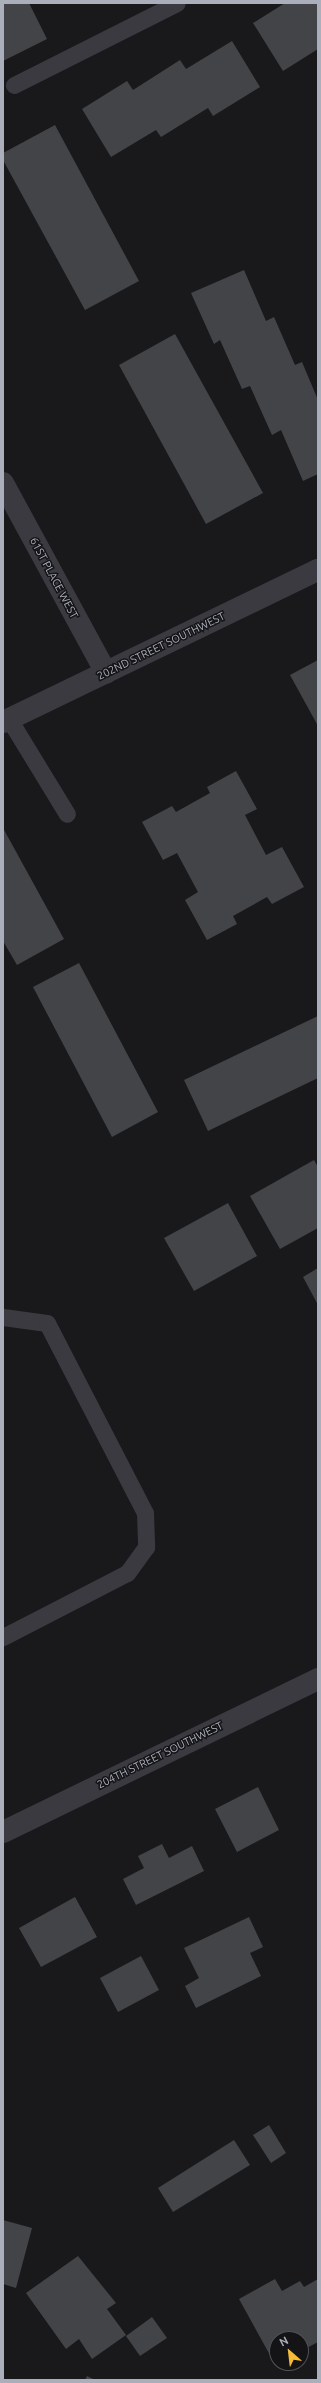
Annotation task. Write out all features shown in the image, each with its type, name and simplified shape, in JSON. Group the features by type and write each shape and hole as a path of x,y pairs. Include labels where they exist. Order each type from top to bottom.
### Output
{"street":[{"name":"61ST PLACE WEST","path":"3,483 106,672"},
{"name":"202ND STREET SOUTHWEST","path":"6,721 318,570"},
{"name":"204TH STREET SOUTHWEST","path":"3,1832 318,1679"}],"lane":[{"path":"14,85 177,3"},
{"path":"6,721 67,814"},
{"path":"3,1317 47,1323 145,1514 146,1547 127,1573 3,1637"}],"building":[{"path":"3,3 29,3 47,39 3,61"},
{"path":"285,3 318,3 318,49 283,71 253,23"},
{"path":"232,41 260,87 213,116 208,108 161,137 156,130 111,157 82,109 127,81 133,90 180,60 186,69"},
{"path":"55,125 139,281 85,310 3,160 3,153"},
{"path":"244,270 266,321 274,317 295,365 302,362 318,400 318,474 303,481 281,430 272,435 250,386 242,389 220,340 214,344 191,293"},
{"path":"175,334 263,493 206,524 119,365"},
{"path":"318,660 318,726 290,675"},
{"path":"236,771 257,809 245,815 266,855 282,847 304,887 272,904 267,897 233,916 237,924 207,940 185,900 198,892 177,853 163,860 142,822 172,806 176,812 210,793 207,787"},
{"path":"3,828 64,939 17,965 3,941"},
{"path":"79,963 158,1112 112,1137 33,987"},
{"path":"318,1016 318,1078 208,1131 184,1080"},
{"path":"314,1160 318,1167 318,1228 280,1249 250,1196"},
{"path":"228,1203 257,1256 194,1291 164,1238"},
{"path":"318,1268 318,1305 303,1277"},
{"path":"258,1787 279,1830 237,1852 215,1809"},
{"path":"162,1844 169,1858 192,1846 204,1871 136,1905 123,1879 144,1868 138,1856"},
{"path":"75,1897 97,1937 41,1967 19,1928"},
{"path":"249,1917 263,1947 250,1953 261,1976 196,2008 185,1986 199,1978 184,1948"},
{"path":"141,1956 159,1990 118,2012 100,1978"},
{"path":"269,2125 286,2153 271,2163 253,2135"},
{"path":"234,2140 250,2165 173,2212 158,2188"},
{"path":"3,2220 32,2228 16,2288 3,2284"},
{"path":"78,2256 116,2303 107,2309 126,2335 92,2359 79,2339 66,2349 26,2293"},
{"path":"275,2279 282,2291 300,2281 304,2287 318,2279 318,2342 309,2347 309,2331 269,2331 269,2353 239,2299"},
{"path":"152,2317 167,2338 140,2356 126,2336"},
{"path":"87,2376 95,2380 85,2380"}]}
